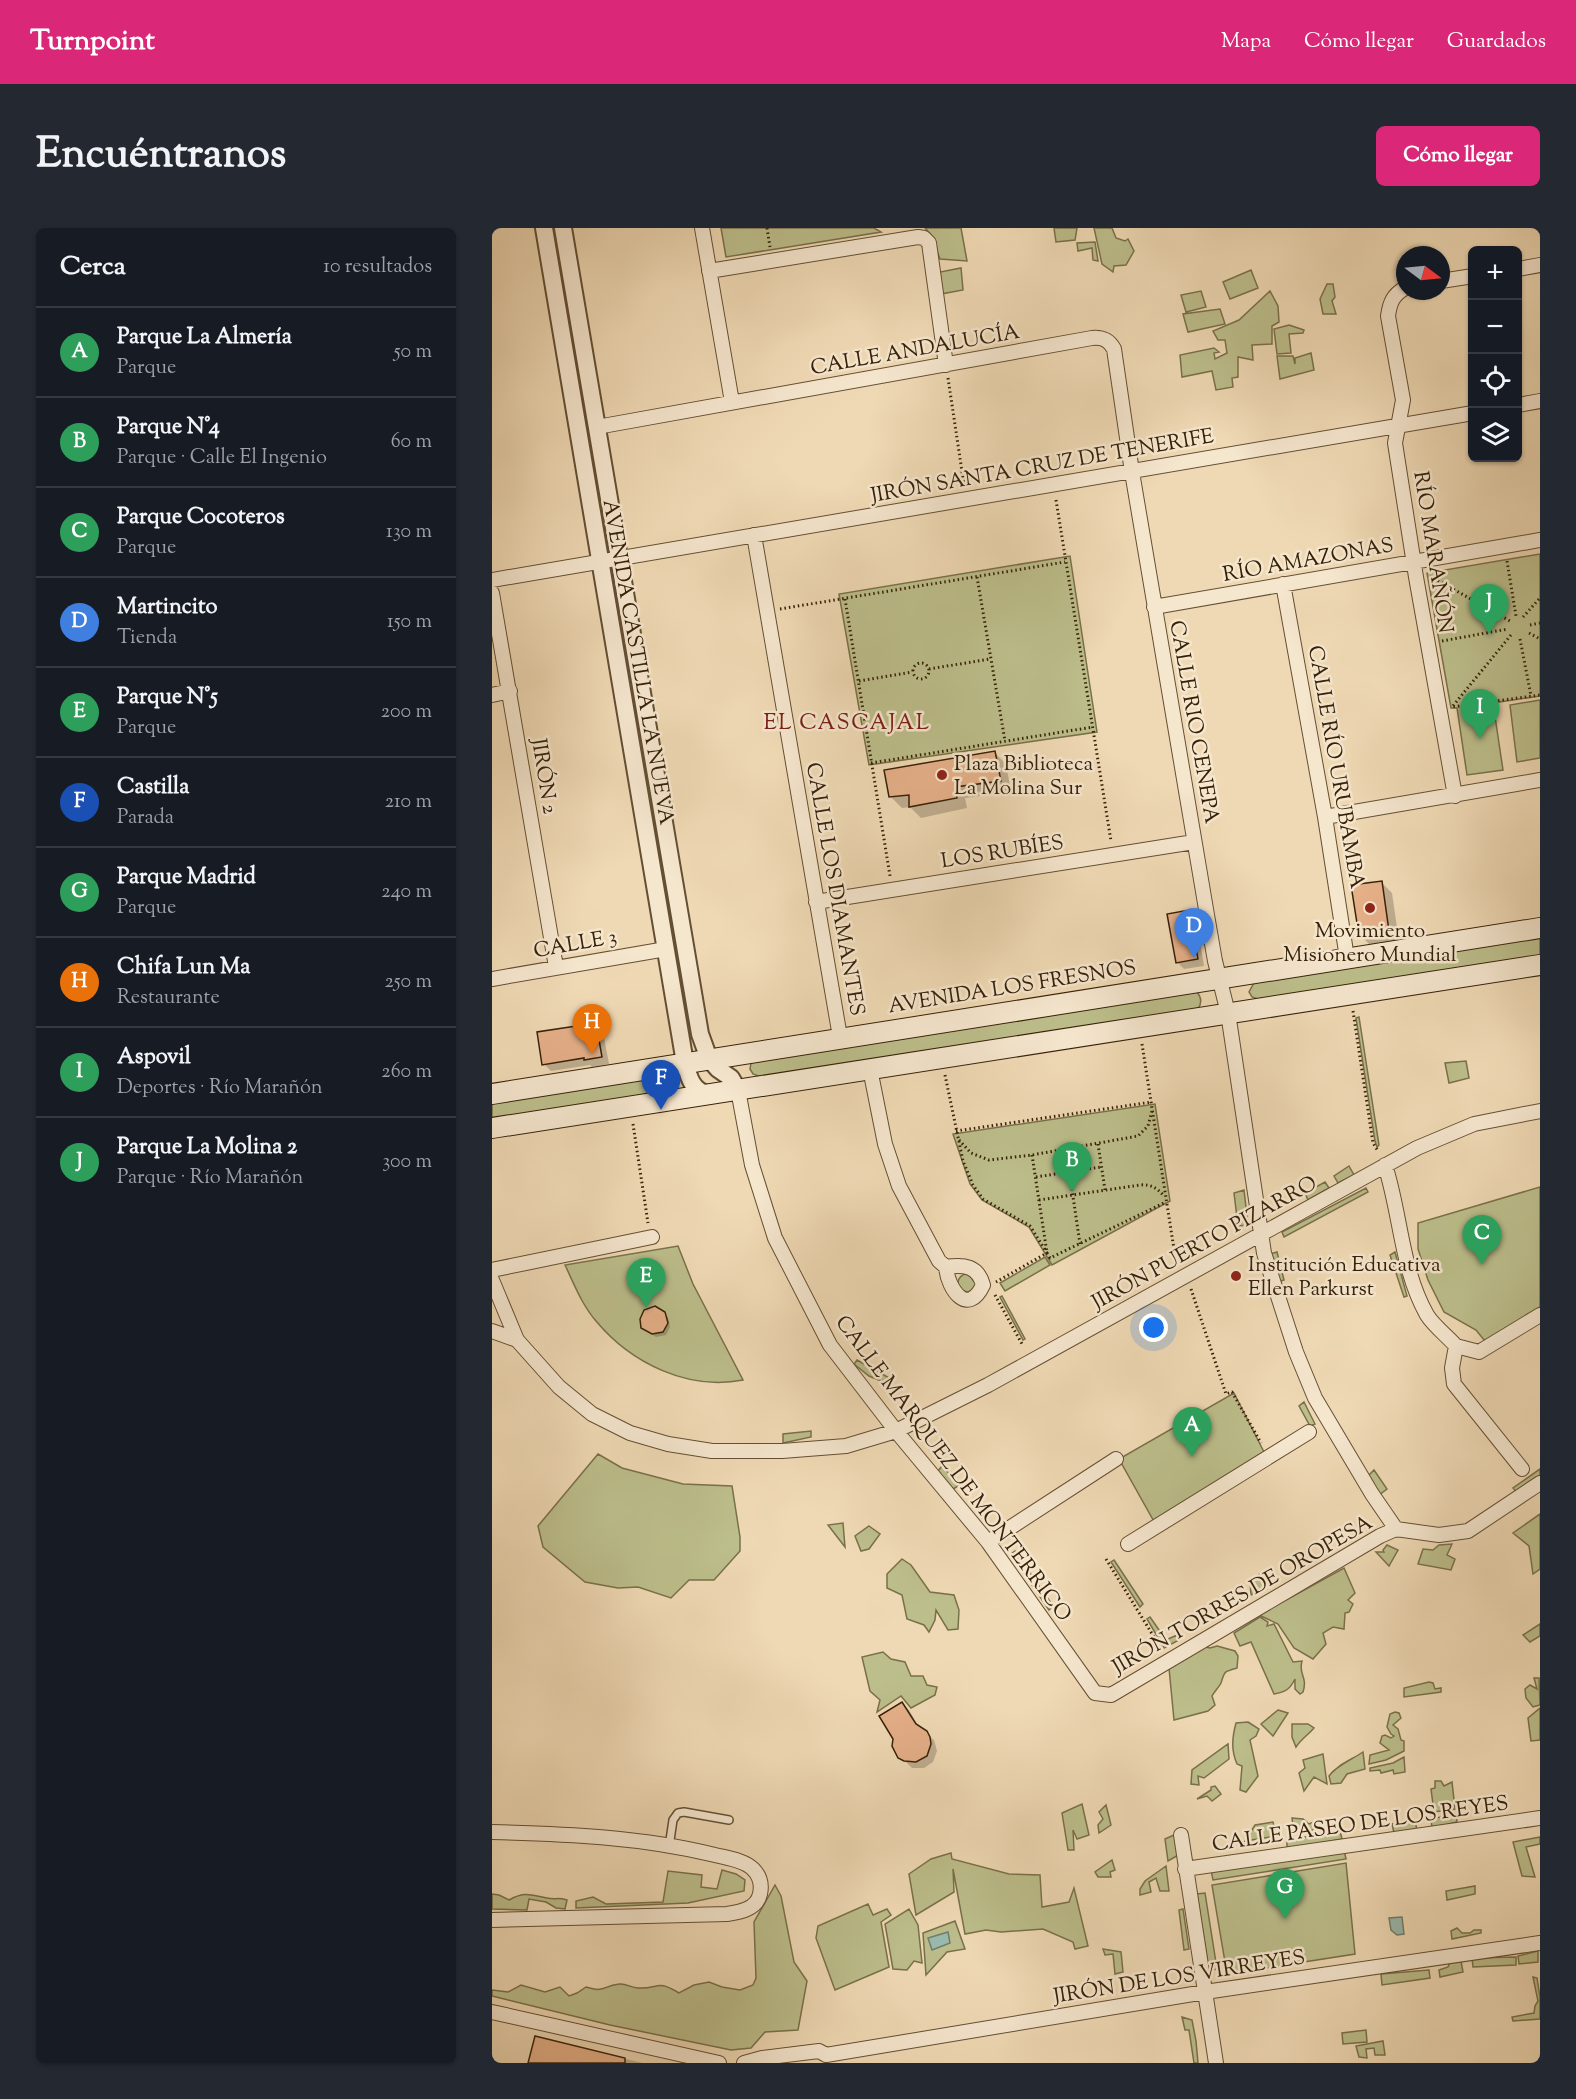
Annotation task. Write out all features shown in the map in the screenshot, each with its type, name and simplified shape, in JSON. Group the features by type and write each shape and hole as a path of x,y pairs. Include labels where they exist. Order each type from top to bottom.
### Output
{"main road":[{"name":"AVENIDA LOS FRESNOS","path":"492,1094 1540,928"},
{"path":"492,1128 1540,965"}],"street":[{"name":"AVENIDA CASTILLA LA NUEVA","path":"544,228 685,1063 693,1085 699,1092 708,1095"},
{"name":"AVENIDA CASTILLA LA NUEVA","path":"563,228 700,1034 709,1059"},
{"path":"702,228 732,402"},
{"path":"709,271 918,237 924,238 929,243 933,262 946,365"},
{"path":"1522,267 1540,265"},
{"path":"1450,280 1468,277"},
{"name":"RÍO MARAÑÓN","path":"1396,293 1390,302 1388,316 1402,400 1395,443 1420,561 1455,796"},
{"name":"CALLE ANDALUCÍA","path":"597,427 1101,338 1110,342 1114,349 1132,472"},
{"path":"1522,404 1540,401"},
{"name":"JIRÓN SANTA CRUZ DE TENERIFE","path":"492,580 1468,414"},
{"name":"CALLE RIO CENEPA","path":"1132,472 1194,842 1219,978 1228,1012 1264,1253 1296,1352 1315,1398 1349,1457 1396,1529"},
{"name":"CALLE LOS DIAMANTES","path":"754,536 840,1038"},
{"name":"RÍO AMAZONAS","path":"1154,607 1540,540"},
{"name":"CALLE RÍO URUBAMBA","path":"1283,584 1325,817 1347,958"},
{"name":"JIRÓN 2","path":"492,593 556,967"},
{"path":"492,695 510,692"},
{"path":"1325,817 1540,780"},
{"name":"LOS RUBÍES","path":"816,902 1194,842"},
{"name":"CALLE 3","path":"492,979 666,949"},
{"path":"709,1059 731,1078 738,1090"},
{"path":"870,1068 885,1144 899,1186 939,1261 946,1267"},
{"name":"CALLE MARQUEZ DE MONTERRICO","path":"738,1090 752,1165 775,1238 830,1345 896,1431 987,1542 1095,1693"},
{"name":"JIRÓN PUERTO PIZARRO","path":"517,1340 559,1388 592,1414 630,1433 668,1444 712,1451 782,1451 846,1446 896,1431 1006,1375 1385,1165 1454,1131 1494,1119 1540,1111"},
{"path":"1385,1165 1393,1190 1408,1271 1428,1317 1456,1346 1479,1352 1540,1315"},
{"path":"492,1270 651,1234"},
{"path":"492,1280 517,1340"},
{"path":"492,1331 517,1340"},
{"path":"1456,1346 1452,1368 1454,1384 1522,1469"},
{"path":"1128,1544 1309,1432"},
{"path":"987,1542 1116,1459"},
{"name":"JIRÓN TORRES DE OROPESA","path":"1095,1693 1111,1695 1362,1545 1396,1529 1439,1535 1468,1531 1540,1483"},
{"name":"CALLE PASEO DE LOS REYES","path":"1185,1869 1540,1818"},
{"path":"492,1832 578,1834 669,1846 737,1861 753,1869 761,1882 760,1897 747,1910 727,1914 492,1920"},
{"path":"1181,1836 1216,2063"},
{"name":"JIRÓN DE LOS VIRREYES","path":"744,2063 762,2058 819,2050 827,2059 1205,1992 1540,1943"},
{"path":"492,2012 719,2063"}],"lane":[{"path":"669,1846 673,1820 678,1813 684,1812 729,1820"}],"path":[{"path":"946,365 967,500"},
{"path":"1056,500 1114,854"},
{"path":"1420,561 1429,575 1510,621"},
{"path":"1507,561 1516,616"},
{"path":"779,610 1065,562"},
{"path":"977,577 1005,741"},
{"path":"1523,617 1540,598"},
{"path":"845,599 892,890"},
{"path":"1530,625 1540,623"},
{"path":"1441,641 1508,629"},
{"path":"1529,633 1540,639"},
{"path":"1510,635 1452,707 1540,695"},
{"path":"1520,639 1531,696"},
{"path":"929,669 990,659"},
{"path":"920,662 926,664 929,669 927,677 922,679 917,679 912,672 913,667 920,662"},
{"path":"859,681 912,672"},
{"path":"871,763 1093,727"},
{"path":"1350,994 1373,1143 1385,1165"},
{"path":"1139,1027 1176,1262"},
{"path":"941,1058 963,1161 973,1185 983,1199 1030,1226 1050,1258 1166,1200"},
{"path":"956,1131 1152,1104"},
{"path":"958,1140 971,1153 989,1160 1098,1144 1137,1136 1148,1126 1152,1104"},
{"path":"633,1124 651,1234"},
{"path":"1098,1144 1105,1190"},
{"path":"1066,1149 1080,1244"},
{"path":"1032,1155 1047,1253"},
{"path":"1036,1177 1101,1167"},
{"path":"1039,1200 1148,1184 1155,1187 1166,1200"},
{"path":"994,1283 1047,1253"},
{"path":"1191,1289 1226,1394 1232,1392 1261,1443"},
{"path":"993,1290 1022,1344"},
{"path":"1106,1559 1162,1652"}],"green space":[{"path":"550,228 556,228 609,542 603,543"},
{"path":"721,228 874,228 881,232 726,257"},
{"path":"925,228 961,228 967,261 940,259 931,235"},
{"path":"1054,228 1077,228 1075,240 1056,242"},
{"path":"1094,228 1112,228 1116,238 1125,241 1128,239 1134,251 1126,265 1114,266 1113,272 1102,264"},
{"path":"1095,242 1098,261 1093,260 1092,248 1078,251 1077,243"},
{"path":"961,268 963,290 941,294 940,272"},
{"path":"1251,270 1258,288 1230,299 1223,282"},
{"path":"1327,284 1333,284 1335,297 1332,301 1336,314 1323,314 1320,299"},
{"path":"1201,291 1206,307 1186,312 1181,295"},
{"path":"1270,291 1278,306 1279,322 1272,326 1272,344 1252,345 1253,360 1238,357 1238,377 1232,378 1233,387 1216,390 1212,371 1182,377 1180,355 1214,348 1219,352 1214,353 1215,359 1227,353 1225,340 1218,340 1213,331 1239,320"},
{"path":"1220,309 1225,324 1188,332 1183,314"},
{"path":"1289,325 1304,330 1303,333 1289,334 1291,353 1277,354 1274,329"},
{"path":"1311,353 1314,370 1280,379 1277,356 1293,356 1295,364 1295,358"},
{"path":"1540,554 1540,696 1493,703 1503,770 1467,775 1457,708 1451,708 1427,573"},
{"path":"1070,556 1097,732 869,765 839,594"},
{"path":"614,570 693,1030 686,1031 607,571"},
{"path":"1540,700 1540,758 1517,762 1510,705"},
{"path":"1540,937 1540,956 1258,999 1252,997 1249,992 1255,981"},
{"path":"1197,992 1201,1000 1198,1009 761,1077 753,1074 750,1069 754,1060"},
{"path":"1359,1017 1379,1145 1377,1147 1356,1018"},
{"path":"1466,1061 1469,1078 1449,1083 1445,1063"},
{"path":"668,1075 677,1089 492,1120 492,1102"},
{"path":"1155,1104 1170,1201 1052,1265 1029,1227 982,1200 970,1184 953,1134"},
{"path":"1349,1166 1354,1175 1338,1183 1334,1176"},
{"path":"1325,1182 1329,1188 1308,1200 1305,1193"},
{"path":"1540,1187 1540,1307 1485,1341 1476,1330 1444,1312 1428,1280 1418,1249 1418,1223"},
{"path":"1366,1188 1368,1192 1284,1237 1282,1232"},
{"path":"1244,1190 1248,1225 1238,1226 1234,1193"},
{"path":"678,1246 693,1284 743,1380 702,1381 682,1377 643,1361 610,1336 591,1315 565,1265"},
{"path":"1277,1252 1284,1280 1278,1282 1270,1254"},
{"path":"1395,1252 1407,1296 1404,1297 1390,1255"},
{"path":"1045,1257 1050,1265 1005,1291 1000,1283"},
{"path":"963,1274 971,1274 976,1279 974,1290 963,1292 958,1287 958,1279"},
{"path":"1002,1296 1025,1339 1023,1340 1000,1297"},
{"path":"857,1360 893,1380 891,1385 869,1376 854,1364"},
{"path":"1234,1393 1265,1454 1156,1525 1119,1459"},
{"path":"1304,1402 1315,1424 1310,1426 1299,1406"},
{"path":"811,1431 811,1437 783,1443 783,1434"},
{"path":"598,1454 622,1468 683,1484 732,1486 740,1551 714,1580 689,1580 671,1598 638,1587 618,1588 585,1582 543,1547 538,1526"},
{"path":"942,1466 960,1485 953,1489 938,1471"},
{"path":"1540,1469 1540,1475 1517,1493 1513,1488"},
{"path":"1374,1470 1387,1489 1379,1495 1367,1477"},
{"path":"1540,1514 1540,1569 1533,1574 1529,1546 1513,1533"},
{"path":"843,1523 845,1547 828,1525"},
{"path":"869,1526 880,1534 869,1549 861,1551 855,1536"},
{"path":"1452,1544 1447,1555 1455,1559 1451,1570 1418,1564 1423,1549 1433,1550 1439,1545"},
{"path":"1387,1545 1398,1550 1389,1566 1376,1552 1384,1552"},
{"path":"1015,1551 1053,1606 1049,1610 1011,1554"},
{"path":"902,1559 911,1565 930,1592 954,1595 959,1610 958,1629 948,1630 936,1610 935,1620 929,1632 924,1625 907,1619 902,1595 887,1588 887,1574"},
{"path":"1114,1560 1143,1604 1140,1607 1111,1562"},
{"path":"1344,1568 1355,1593 1348,1600 1353,1604 1349,1612 1345,1613 1344,1629 1333,1627 1323,1633 1326,1644 1313,1659 1294,1648 1278,1624 1259,1615"},
{"path":"1260,1574 1266,1587 1251,1595 1250,1581"},
{"path":"1150,1617 1166,1640 1177,1635 1179,1640 1164,1648 1147,1619"},
{"path":"1260,1617 1268,1622 1267,1626 1274,1624 1293,1662 1302,1661 1304,1687 1300,1694 1295,1689 1295,1679 1287,1690 1274,1694 1251,1642 1240,1646 1234,1633"},
{"path":"1540,1624 1540,1636 1530,1642 1523,1635"},
{"path":"1217,1646 1235,1651 1238,1656 1237,1668 1224,1674 1212,1696 1215,1705 1208,1711 1174,1720 1169,1668 1205,1647"},
{"path":"883,1652 891,1659 905,1662 911,1676 923,1676 927,1685 937,1687 935,1695 911,1708 901,1696 877,1712 880,1700 870,1691 862,1657"},
{"path":"1534,1678 1539,1678 1540,1705 1533,1707 1526,1698 1525,1689 1530,1685 1537,1689"},
{"path":"1433,1683 1435,1689 1441,1688 1441,1692 1404,1697 1404,1688"},
{"path":"1540,1708 1540,1740 1531,1741 1528,1718"},
{"path":"1278,1710 1288,1713 1273,1736 1261,1724"},
{"path":"1399,1713 1401,1718 1393,1725 1398,1729 1401,1740 1404,1741 1404,1751 1386,1760 1369,1764 1370,1755 1389,1750 1380,1743 1382,1736 1391,1738 1394,1736 1387,1727 1390,1714"},
{"path":"1248,1722 1259,1729 1256,1736 1250,1740 1258,1776 1246,1792 1240,1790 1242,1766 1237,1764 1233,1744 1236,1723"},
{"path":"1292,1724 1308,1724 1314,1728 1296,1747 1292,1737"},
{"path":"1228,1744 1229,1759 1204,1778 1198,1776 1199,1785 1191,1784 1192,1770"},
{"path":"1363,1752 1365,1769 1347,1774 1341,1783 1331,1784 1329,1776 1332,1772"},
{"path":"1323,1754 1327,1784 1314,1777 1304,1791 1299,1773 1305,1768 1303,1760"},
{"path":"1404,1757 1405,1772 1394,1774 1393,1770 1381,1773 1380,1770 1370,1771 1370,1768 1393,1763"},
{"path":"1435,1781 1441,1781 1444,1786 1452,1782 1455,1809 1434,1812 1431,1789 1435,1788"},
{"path":"1215,1786 1221,1794 1212,1801 1207,1796 1197,1799 1211,1790 1211,1787"},
{"path":"1082,1804 1089,1835 1077,1839 1073,1830 1074,1850 1068,1850 1062,1813"},
{"path":"1106,1805 1111,1825 1099,1833 1098,1825 1103,1819 1099,1812"},
{"path":"1456,1814 1457,1822 1432,1828 1431,1819"},
{"path":"1292,1818 1303,1819 1309,1824 1320,1822 1319,1829 1294,1833"},
{"path":"1415,1821 1417,1830 1394,1833 1392,1824"},
{"path":"1273,1822 1276,1836 1245,1841 1255,1825"},
{"path":"1340,1831 1342,1839 1287,1849 1287,1840"},
{"path":"1176,1834 1180,1854 1168,1861 1165,1839"},
{"path":"1540,1837 1540,1844 1526,1847 1535,1877 1522,1876 1513,1842"},
{"path":"1344,1850 1346,1859 1213,1880 1211,1870"},
{"path":"951,1853 952,1859 1009,1874 1040,1875 1042,1907 1069,1902 1074,1888 1088,1946 1075,1949 1073,1942 1043,1929 1001,1932 986,1930 965,1934 953,1869 954,1892 916,1915 909,1874 931,1859"},
{"path":"1112,1860 1115,1870 1110,1872 1111,1877 1098,1877 1095,1872"},
{"path":"1346,1863 1355,1954 1227,1974 1212,1885"},
{"path":"1166,1866 1169,1891 1160,1891 1156,1878 1149,1882 1151,1892 1140,1895 1140,1889 1145,1881"},
{"path":"722,1870 736,1874 745,1880 744,1891 688,1903 576,1908 576,1901 593,1897 606,1904 663,1902 668,1871 702,1875 701,1887 717,1889"},
{"path":"775,1885 781,1896 794,1962 807,1981 798,2030 765,2032 751,2048 731,2050 610,2025 492,1996 492,1990 508,1992 521,1985 545,1992 560,1987 569,1996 586,1987 601,1989 619,1984 638,1988 666,1986 679,1993 694,1985 709,1982 740,1990 753,1985 756,1978 754,1922"},
{"path":"1475,1886 1475,1894 1447,1900 1446,1891"},
{"path":"1205,1893 1217,1969 1209,1971 1197,1894"},
{"path":"492,1894 509,1900 528,1894 567,1900 565,1909 529,1899 527,1910 492,1909"},
{"path":"868,1904 873,1915 887,1909 891,1915 881,1922 889,1967 835,1990 816,1938 818,1926"},
{"path":"909,1909 918,1925 922,1963 914,1961 907,1970 893,1969 885,1924"},
{"path":"1183,1909 1189,1949 1184,1950 1179,1910"},
{"path":"955,1921 965,1949 947,1952 926,1975 923,1933"},
{"path":"1457,1928 1462,1933 1481,1930 1481,1933 1452,1939 1451,1931"},
{"path":"1103,1949 1121,1952 1123,1972 1115,1974 1113,1954 1105,1955"},
{"path":"1538,1951 1538,1962 1519,1964 1518,1956"},
{"path":"1516,1957 1516,1965 1473,1967 1472,1958"},
{"path":"1461,1961 1463,1972 1440,1977 1439,1970 1448,1967 1450,1962"},
{"path":"1429,1970 1430,1978 1382,1985 1381,1974"},
{"path":"1533,1977 1537,1978 1540,2019 1513,2021 1512,2017 1534,2013 1538,2001"},
{"path":"1182,2017 1192,2020 1198,2063 1194,2063 1189,2030 1185,2030"},
{"path":"1366,2030 1367,2042 1343,2044 1342,2033"},
{"path":"1383,2041 1385,2055 1375,2055 1374,2048 1366,2049 1367,2058 1359,2057 1356,2046"}],"shaded area":[{"path":"1402,1917 1404,1934 1397,1935 1391,1930 1389,1918"},
{"path":"948,1932 950,1943 932,1950 928,1938"}],"building":[{"name":"Plaza Biblioteca La Molina Sur","path":"995,751 1001,781 955,787 957,798 909,807 909,795 889,797 884,770"},
{"name":"Movimiento Misionero Mundial","path":"1382,881 1389,931 1359,936 1351,885"},
{"path":"1189,910 1198,959 1176,963 1167,914"},
{"path":"596,1023 602,1057 542,1065 537,1032"},
{"path":"655,1306 665,1312 668,1323 663,1332 652,1334 641,1328 640,1319 644,1310"},
{"path":"902,1702 916,1724 927,1731 930,1737 931,1744 927,1756 916,1762 898,1758 892,1746 893,1739 879,1716"},
{"path":"535,2036 625,2058 625,2063 528,2063"}],"place":[{"name":"Parque La Molina 2","path":"1489,634"},
{"name":"Aspovil","path":"1480,739"},
{"name":"Plaza Biblioteca La Molina Sur","path":"942,775"},
{"name":"Movimiento Misionero Mundial","path":"1370,908"},
{"name":"Martincito","path":"1194,958"},
{"name":"Chifa Lun Ma","path":"592,1054"},
{"name":"Castilla","path":"661,1110"},
{"name":"Parque N°4","path":"1072,1192"},
{"name":"Parque Cocoteros","path":"1482,1265"},
{"name":"Institución Educativa Ellen Parkurst","path":"1236,1276"},
{"name":"Parque N°5","path":"646,1308"},
{"name":"Parque La Almería","path":"1192,1457"},
{"name":"Parque Madrid","path":"1285,1919"}],"district":[{"name":"EL CASCAJAL","path":"847,721"}]}
